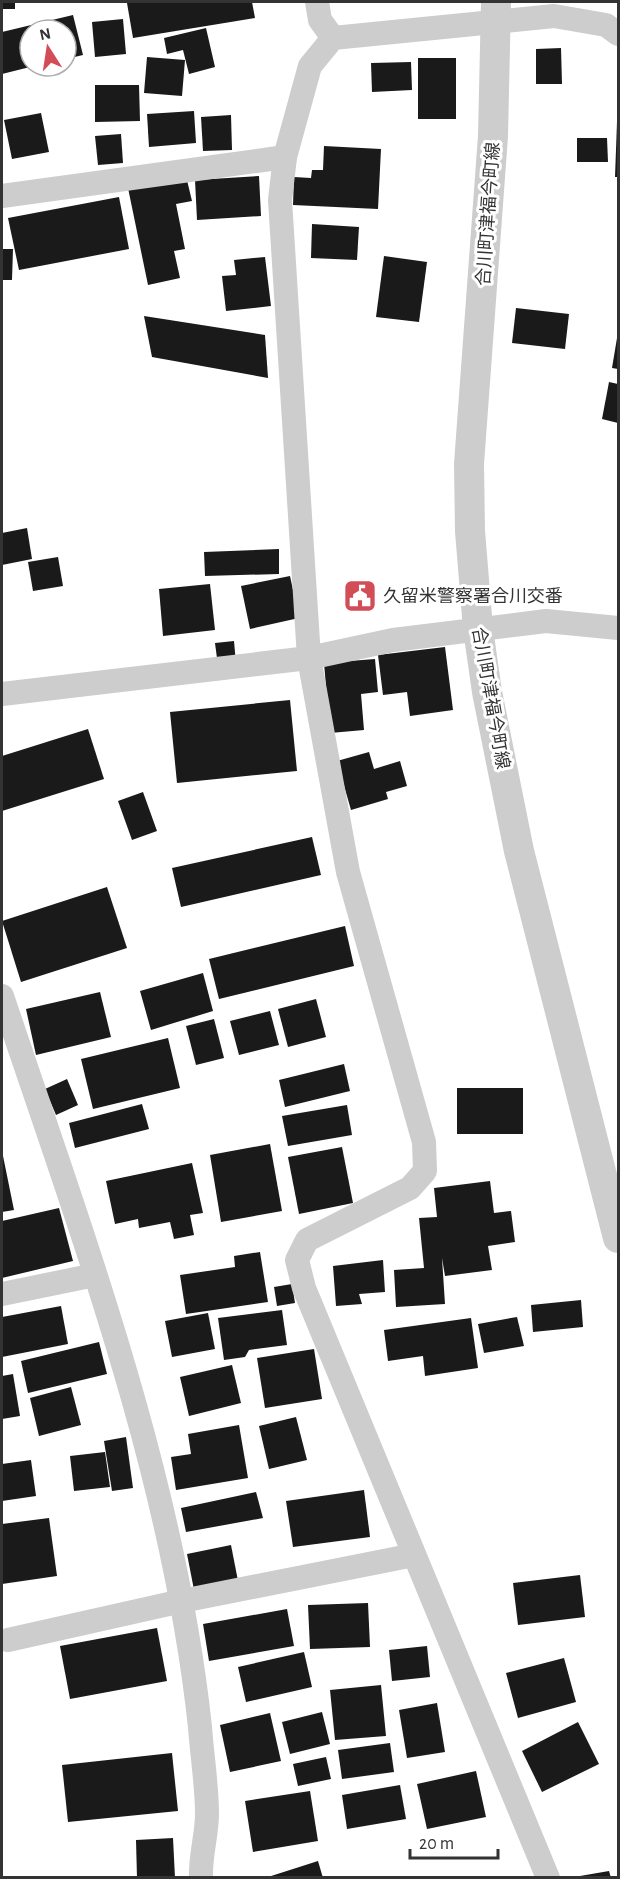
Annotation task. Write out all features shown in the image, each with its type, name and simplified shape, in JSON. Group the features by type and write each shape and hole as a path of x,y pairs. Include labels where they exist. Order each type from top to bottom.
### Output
{"street":[{"path":"317,2 320,20 333,38"},
{"path":"548,1878 304,1288 297,1260 307,1240 410,1188 425,1171 424,1142 348,872 309,658 280,200 285,156 310,66 333,38 496,12 554,16 606,25 618,34"},
{"name":"合川町津福今町線","path":"496,12 487,228 469,464 470,531 478,629 487,692 519,851 618,1238"},
{"path":"2,196 285,156"},
{"path":"2,694 309,658 393,640 546,621 618,628"},
{"path":"2,996 95,1275 149,1456 182,1601 199,1726 207,1815 201,1878"},
{"path":"2,1294 95,1275"},
{"path":"8,1640 182,1601 414,1555"}],"building":[{"path":"2,2 15,2 15,9 2,9"},
{"path":"252,2 255,18 133,38 127,3"},
{"path":"123,19 126,54 95,57 92,22"},
{"path":"18,28 18,70 2,74 2,32"},
{"path":"206,28 215,67 189,74 183,50 167,54 164,38"},
{"path":"78,35 83,55 78,56"},
{"path":"561,48 562,84 536,84 536,49"},
{"path":"147,57 185,60 182,96 144,93"},
{"path":"418,58 456,58 456,119 418,119"},
{"path":"411,62 412,90 372,92 371,63"},
{"path":"95,85 139,85 140,121 95,122"},
{"path":"194,111 196,143 149,147 147,114"},
{"path":"41,113 49,152 12,159 4,120"},
{"path":"231,115 232,150 203,151 201,117"},
{"path":"617,122 618,177 615,177"},
{"path":"121,134 123,163 98,165 95,136"},
{"path":"577,138 607,138 608,162 577,162"},
{"path":"324,146 381,149 378,209 293,205 294,177 311,178 312,170 323,170"},
{"path":"186,176 192,201 176,204 185,249 174,251 180,278 148,285 128,188"},
{"path":"259,176 261,216 197,220 195,180"},
{"path":"119,197 129,249 19,270 8,218"},
{"path":"312,224 359,227 357,260 311,258"},
{"path":"2,249 13,249 12,280 2,280"},
{"path":"384,256 427,262 419,322 376,317"},
{"path":"265,257 271,306 226,311 222,276 236,275 234,260"},
{"path":"516,308 569,314 565,349 512,343"},
{"path":"144,316 265,335 268,378 152,357"},
{"path":"618,338 618,369 612,368"},
{"path":"609,382 618,384 618,423 602,419"},
{"path":"27,528 32,559 2,565 2,533"},
{"path":"279,549 279,574 205,576 204,552"},
{"path":"58,557 63,586 33,591 28,562"},
{"path":"290,576 299,618 250,629 241,586"},
{"path":"210,584 215,630 163,636 159,589"},
{"path":"234,641 236,664 218,666 215,643"},
{"path":"445,647 453,710 410,716 407,692 383,695 378,655"},
{"path":"375,659 378,692 361,694 364,730 330,733 324,663"},
{"path":"290,700 297,771 177,783 170,712"},
{"path":"88,729 104,779 2,811 2,756"},
{"path":"369,752 374,769 400,761 407,786 386,792 388,799 351,810 337,761"},
{"path":"143,792 157,831 132,840 118,801"},
{"path":"312,837 321,875 181,907 172,868"},
{"path":"107,887 127,948 21,982 2,921"},
{"path":"345,926 354,966 219,999 209,959"},
{"path":"203,973 213,1011 151,1030 140,991"},
{"path":"100,992 111,1037 36,1055 26,1009"},
{"path":"316,999 326,1037 288,1047 278,1009"},
{"path":"270,1011 279,1045 239,1055 230,1021"},
{"path":"214,1019 224,1058 196,1065 186,1026"},
{"path":"168,1038 180,1088 93,1109 81,1059"},
{"path":"344,1064 350,1091 285,1107 279,1080"},
{"path":"67,1079 78,1105 56,1115 45,1089"},
{"path":"457,1088 523,1088 523,1134 457,1134"},
{"path":"142,1104 149,1129 75,1148 69,1123"},
{"path":"347,1105 352,1135 288,1146 282,1116"},
{"path":"270,1144 282,1211 221,1222 210,1155"},
{"path":"342,1147 353,1203 299,1214 288,1157"},
{"path":"2,1151 14,1210 2,1212"},
{"path":"192,1163 203,1213 190,1215 194,1235 174,1239 170,1222 139,1228 138,1219 115,1224 106,1181"},
{"path":"490,1181 494,1213 511,1211 515,1242 488,1246 492,1270 445,1276 442,1258 445,1304 396,1307 394,1270 424,1268 419,1218 437,1217 434,1188"},
{"path":"59,1208 73,1261 2,1278 2,1221"},
{"path":"260,1252 268,1302 186,1314 180,1275 235,1267 234,1256"},
{"path":"383,1260 385,1292 359,1294 362,1304 336,1306 333,1266"},
{"path":"292,1284 295,1303 277,1306 274,1287"},
{"path":"581,1300 583,1327 533,1332 531,1305"},
{"path":"61,1306 68,1344 2,1357 2,1317"},
{"path":"282,1310 287,1345 249,1350 245,1357 224,1360 218,1318"},
{"path":"208,1313 215,1349 172,1357 165,1321"},
{"path":"517,1317 524,1346 484,1353 478,1324"},
{"path":"471,1318 478,1368 425,1376 423,1356 388,1361 384,1330"},
{"path":"99,1342 107,1374 28,1393 21,1361"},
{"path":"314,1349 322,1399 265,1408 257,1358"},
{"path":"232,1365 241,1403 189,1416 180,1377"},
{"path":"13,1374 20,1416 2,1419 2,1376"},
{"path":"71,1387 81,1425 39,1436 30,1398"},
{"path":"296,1417 307,1460 269,1469 259,1426"},
{"path":"239,1425 248,1478 176,1490 171,1457 191,1454 188,1434"},
{"path":"126,1437 133,1488 112,1491 104,1441"},
{"path":"105,1452 110,1487 74,1491 70,1456"},
{"path":"31,1460 36,1496 2,1501 2,1464"},
{"path":"364,1490 370,1537 293,1547 286,1501"},
{"path":"256,1492 263,1518 186,1532 181,1508"},
{"path":"49,1518 57,1576 2,1584 2,1524"},
{"path":"231,1545 239,1586 195,1595 187,1554"},
{"path":"580,1575 585,1617 518,1625 513,1583"},
{"path":"368,1603 370,1647 310,1649 308,1605"},
{"path":"287,1609 294,1646 209,1661 203,1624"},
{"path":"157,1628 167,1681 70,1699 60,1646"},
{"path":"427,1646 430,1677 392,1681 389,1650"},
{"path":"304,1652 312,1687 246,1702 238,1667"},
{"path":"564,1658 576,1702 518,1718 506,1673"},
{"path":"381,1685 386,1736 335,1740 330,1690"},
{"path":"437,1703 445,1752 407,1758 399,1710"},
{"path":"322,1712 330,1744 290,1754 282,1722"},
{"path":"270,1713 281,1761 230,1772 220,1725"},
{"path":"578,1722 599,1764 542,1792 522,1751"},
{"path":"390,1743 394,1772 342,1779 338,1750"},
{"path":"172,1753 178,1811 68,1822 62,1765"},
{"path":"326,1757 331,1779 298,1786 293,1764"},
{"path":"476,1771 486,1817 427,1829 417,1784"},
{"path":"400,1785 406,1819 347,1829 342,1795"},
{"path":"310,1791 318,1841 253,1852 245,1801"},
{"path":"173,1838 175,1878 137,1878 136,1840"},
{"path":"318,1861 323,1878 268,1878 268,1877"},
{"path":"609,1871 611,1878 580,1878 580,1876"}],"place":[{"name":"久留米警察署合川交番","path":"360,596"}]}
